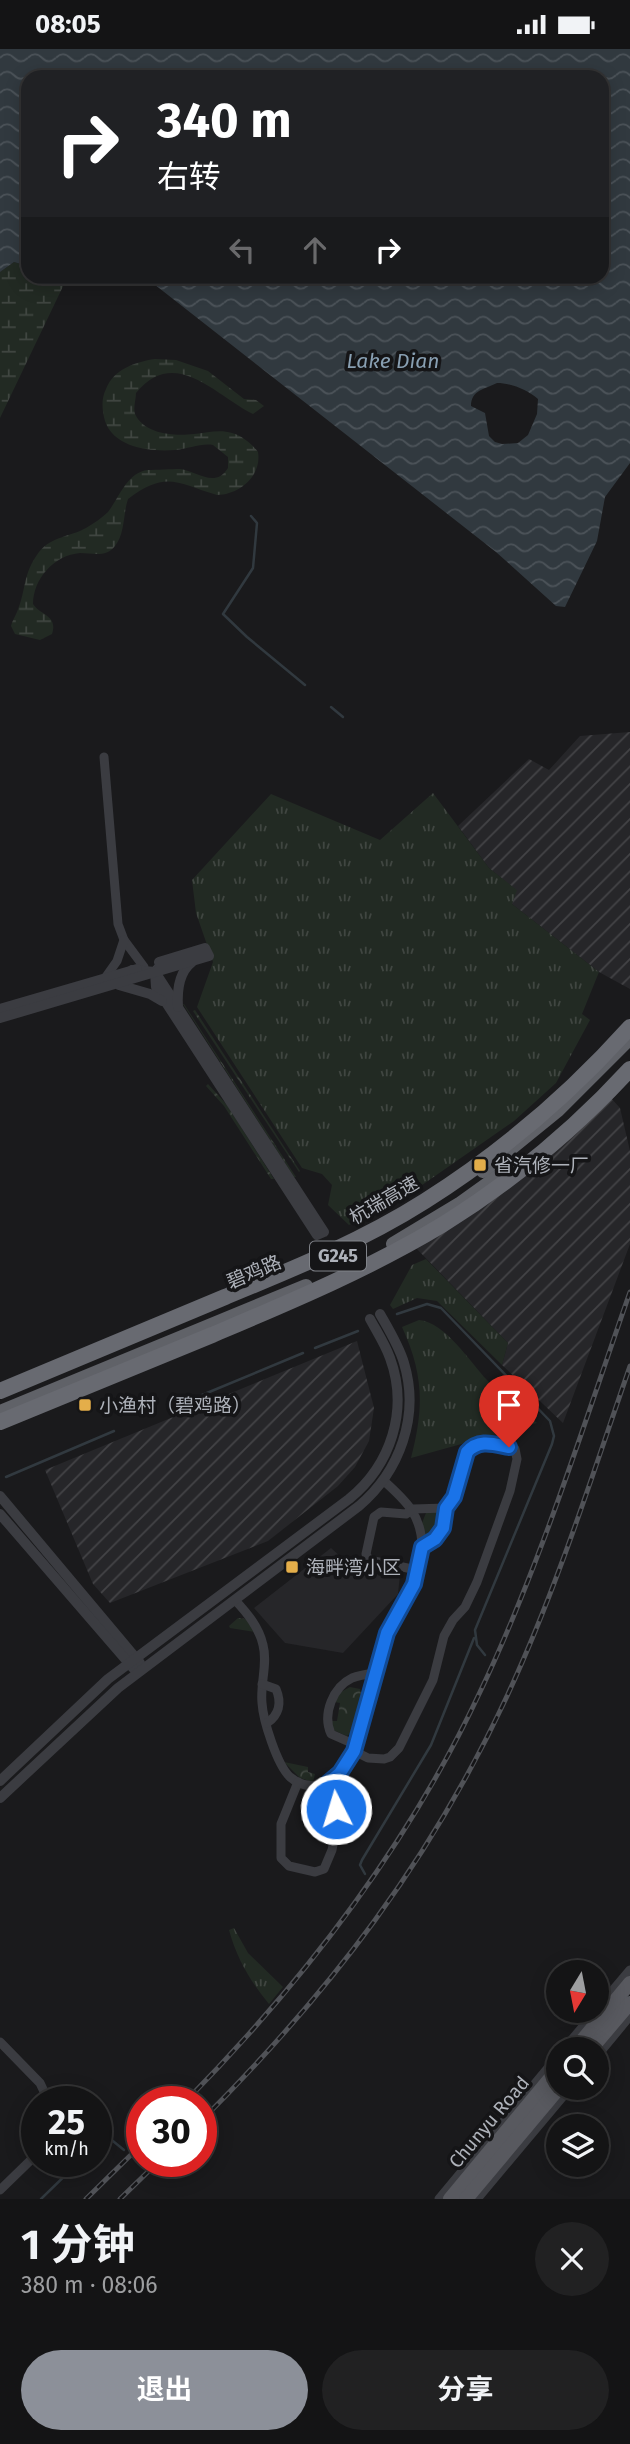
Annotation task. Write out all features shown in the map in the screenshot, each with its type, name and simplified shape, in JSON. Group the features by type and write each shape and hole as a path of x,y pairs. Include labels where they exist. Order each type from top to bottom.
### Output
{"highway":[{"name":"杭瑞高速","path":"3,1392 342,1247 413,1209 525,1130 585,1075 630,1027"},
{"name":"碧鸡路","path":"3,1392 300,1274 393,1228 452,1192 535,1131 581,1089 630,1038"},
{"name":"碧鸡路","path":"0,1412 306,1286 402,1239 461,1203 537,1148 593,1098 630,1058"},
{"path":"0,1430 330,1284 441,1225 545,1151 630,1069"},
{"path":"0,1422 177,1350"}],"main road":[{"path":"585,2037 630,1983"},
{"path":"601,2037 630,2003"},
{"name":"Chunyu Road","path":"467,2199 546,2086"},
{"name":"Chunyu Road","path":"502,2147 547,2100"},
{"name":"Chunyu Road","path":"450,2199 475,2187"}],"street":[{"path":"104,757 118,924 138,968"},
{"path":"108,981 124,940"},
{"path":"0,1009 108,981 155,972 209,956 205,948 138,968 108,981 0,1018"},
{"path":"173,1006 180,980 188,965 195,960"},
{"path":"155,972 164,961"},
{"path":"108,981 150,993 173,1006 324,1232 317,1235 173,1006 155,972 138,968"},
{"path":"0,1781 108,1679 365,1485 377,1469 391,1441 398,1400 396,1379 375,1317 404,1363 410,1399 405,1437 384,1481 359,1506 118,1688 0,1798"},
{"path":"375,1673 351,1678 341,1686 331,1704 328,1721 331,1734 368,1758 383,1759 395,1754 399,1748 433,1680 448,1628 466,1607 477,1583 510,1491 517,1459 515,1450 483,1443 472,1447 464,1459 454,1497 446,1508 440,1534 422,1547"},
{"path":"235,1600 251,1619 263,1643 265,1655 262,1703 285,1771 298,1783 328,1783 340,1773 355,1748 387,1633 410,1593 422,1547 413,1509 384,1481"},
{"path":"0,1496 132,1660"},
{"path":"417,1570 369,1560 366,1554 372,1521 376,1514 386,1511 406,1514 413,1509 446,1508"},
{"path":"0,1514 141,1670"},
{"path":"262,1685 276,1689 280,1703 274,1718 267,1723"},
{"path":"298,1783 281,1824 281,1858 289,1866 315,1872 324,1869 335,1837 336,1809 328,1783"},
{"path":"609,1995 630,1970"},
{"path":"609,2041 630,2016"},
{"path":"574,2037 585,2023"},
{"path":"0,2042 41,2086"},
{"path":"439,2199 546,2070"},
{"path":"475,2187 558,2100"},
{"path":"0,2190 21,2170"}],"shaded area":[{"path":"630,732 630,989 599,972 512,904 516,890 489,868 458,826 529,759 549,770 580,736"},
{"path":"610,1097 620,1108 630,1151 630,1244 563,1423 502,1365 508,1343 416,1248 477,1212 541,1160"},
{"path":"357,1341 374,1408 369,1441 355,1467 338,1486 268,1541 110,1603 93,1584 45,1470"},
{"path":"331,1548 354,1569 400,1575 398,1594 343,1653 285,1643 254,1608"}],"green space":[{"path":"14,262 21,264 21,284 64,284 0,418 0,272"},
{"path":"155,359 176,360 208,371 244,399 256,400 264,406 253,414 210,387 180,374 166,373 151,379 136,393 134,412 140,421 153,430 186,435 218,431 235,434 246,440 258,452 253,476 241,488 217,495 172,482 152,484 141,490 128,499 121,536 111,550 62,558 41,577 33,604 51,619 52,634 40,640 15,634 11,624 27,575 39,552 55,540 86,528 108,512 134,475 148,470 180,469 212,478 223,474 228,468 228,457 213,445 175,450 145,449 125,443 110,430 102,405 110,382 126,368"},
{"path":"433,793 489,868 517,890 512,904 599,972 582,1014 590,1020 556,1083 514,1121 392,1206 349,1225 328,1205 332,1185 322,1174 302,1168 197,1007 213,962 196,913 192,880 271,794 380,840"},
{"path":"184,1004 296,1177 294,1177"},
{"path":"195,1010 300,1171 299,1172 193,1011"},
{"path":"208,1084 227,1105 274,1179 271,1179 224,1106 206,1086"},
{"path":"426,1259 508,1343 502,1365 437,1301 417,1298 393,1309 390,1305 412,1265"},
{"path":"419,1320 429,1322 447,1335 492,1386 537,1423 411,1458 418,1423 420,1392 415,1361 402,1327"},
{"path":"436,1511 443,1517 439,1530 427,1540 424,1539 422,1523 426,1513"},
{"path":"238,1618 247,1619 255,1632 230,1628"},
{"path":"350,1687 360,1689 361,1701 358,1721 347,1736 333,1730 332,1721 337,1721 340,1703 335,1702 339,1693"},
{"path":"284,1762 308,1767 308,1772 315,1774 313,1782 300,1778"},
{"path":"234,1928 248,1953 283,1987 269,2004 240,1960 229,1930"}],"water":[{"name":"Lake Dian","path":"0,49 630,49 630,463 605,497 597,541 565,607 556,606 496,552 154,284 609,284 609,70 21,70 21,264 14,262 0,272","holes":["497,383 519,388 538,399 537,414 528,435 518,443 495,442 489,436 485,413 471,406 473,397"]}],"waterway":[{"path":"251,516 257,523 253,568 223,614 305,685"},
{"path":"331,707 343,717"},
{"path":"397,1314 427,1304 441,1308 550,1421 554,1436 475,1630 477,1645 485,1655"},
{"path":"315,1348 358,1331"},
{"path":"202,1395 303,1353"},
{"path":"6,1477 114,1431"},
{"path":"365,1874 360,1865 362,1860 431,1745 474,1638"},
{"path":"112,2140 124,2150"},
{"path":"41,2199 64,2177"}],"railway":[{"path":"200,2086 312,1960 386,1857 452,1749 523,1594 630,1292"},
{"path":"217,2104 293,2023 374,1921 411,1868 478,1755 526,1654 573,1531 630,1366"},
{"path":"86,2199 126,2160"},
{"path":"120,2199 143,2177"}],"place":[{"name":"省汽修一厂","path":"480,1165"},
{"name":"小渔村（碧鸡路）","path":"85,1405"},
{"name":"海畔湾小区","path":"292,1567"}],"route":[{"path":"336,1809 328,1783 340,1773 354,1751 387,1633 414,1584 422,1547 435,1539 443,1528 446,1508 454,1497 467,1452 483,1443 509,1447"}]}
